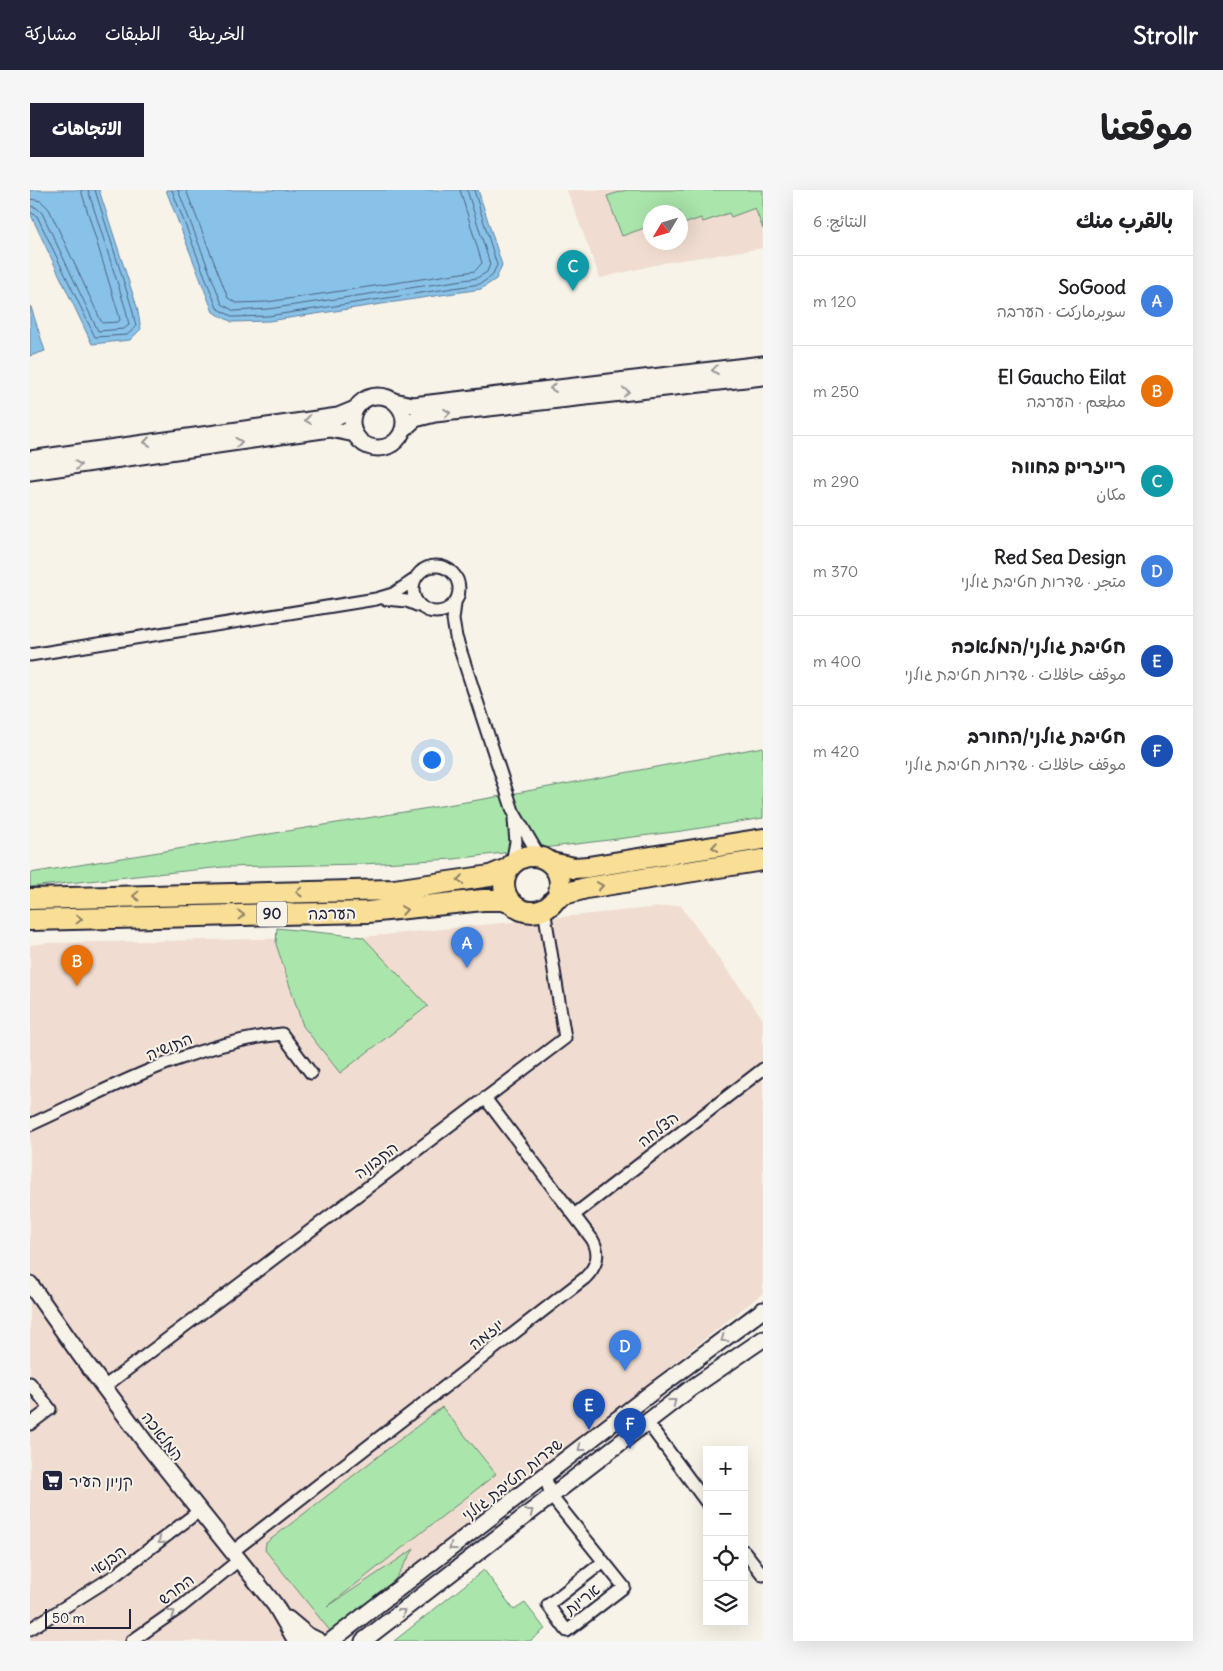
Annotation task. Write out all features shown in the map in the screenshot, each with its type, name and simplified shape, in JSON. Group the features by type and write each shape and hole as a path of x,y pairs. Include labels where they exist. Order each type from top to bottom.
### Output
{"highway":[{"path":"763,839 588,867 568,867 525,856 510,866 503,882 504,892 512,904 524,911 533,912 564,894 586,888 763,860"},
{"path":"546,860 560,880 559,889 549,904"},
{"name":"הערבה","path":"30,899 394,890 490,876 510,866"},
{"name":"הערבה","path":"30,920 386,911 483,900 502,900 512,904"}],"street":[{"path":"355,434 352,417 355,409 360,402 376,396 384,396 394,401 413,405 763,364"},
{"path":"30,472 330,429 355,434 368,445 376,448 392,443 415,419 435,414 763,377"},
{"path":"394,401 402,412 403,430"},
{"path":"30,459 332,416 355,409"},
{"path":"30,655 376,600 393,594 414,580 421,570 427,567 439,566 449,569 458,583 459,594 455,603 453,620 456,637 513,811 516,842 510,866"},
{"path":"414,580 412,594 419,606"},
{"path":"376,600 407,601 434,612 449,624 456,637"},
{"path":"434,612 444,611 455,603"},
{"path":"513,811 546,860"},
{"name":"התבונה","path":"104,1387 565,1038 549,904"},
{"name":"התושיה","path":"30,1125 181,1058 242,1039 282,1034 311,1072"},
{"name":"הצלחה","path":"574,1215 763,1068"},
{"name":"יוזמה","path":"236,1556 585,1278 595,1266 597,1250 592,1239 485,1098"},
{"name":"המלאכה","path":"30,1284 104,1387 275,1605 296,1626 319,1641"},
{"name":"שדרות חטיבת גולני","path":"331,1641 666,1381 763,1310"},
{"path":"363,1641 647,1422 763,1338"},
{"path":"30,1383 50,1409 30,1424"},
{"path":"647,1422 703,1498"},
{"name":"אריות","path":"545,1475 550,1496 624,1588 568,1631 548,1605 603,1562"},
{"name":"הבנאי","path":"30,1629 114,1576 200,1511"},
{"name":"החרש","path":"132,1641 182,1606 236,1556"},
{"path":"748,1556 763,1575"},
{"name":"המלאכה","path":"275,1605 296,1641"}],"shaded area":[{"path":"567,190 763,190 763,248 668,262 600,278"},
{"path":"680,905 763,1019 763,1293 322,1641 30,1641 30,945 47,943 363,937"}],"green space":[{"path":"626,190 763,190 763,229 755,208 731,217 729,213 703,222 701,218 688,223 688,205 643,205 643,228 622,236 607,196"},
{"path":"763,747 763,818 682,831 454,859 362,864 223,867 30,887 30,873 490,798"},
{"path":"277,928 363,937 428,1006 340,1073 303,1026 276,944"},
{"path":"442,1407 496,1474 327,1607 414,1549 391,1586 331,1632 265,1550 266,1543"},
{"path":"484,1570 514,1610 525,1603 545,1629 530,1641 394,1641"}],"water":[{"path":"30,190 99,190 137,307 141,329 130,340 92,344 30,213"},
{"path":"166,190 478,190 502,265 496,279 481,289 269,321 232,322 213,312"},
{"path":"30,304 45,351 30,356"}],"place":[{"name":"רייזרים בחווה","path":"573,291"},
{"name":"SoGood","path":"467,968"},
{"name":"El Gaucho Eilat","path":"77,986"},
{"name":"Red Sea Design","path":"625,1371"},
{"name":"חטיבת גולני/המלאכה","path":"589,1430"},
{"name":"חטיבת גולני/החורב","path":"630,1449"},
{"name":"קניון העיר","path":"53,1481"}]}
